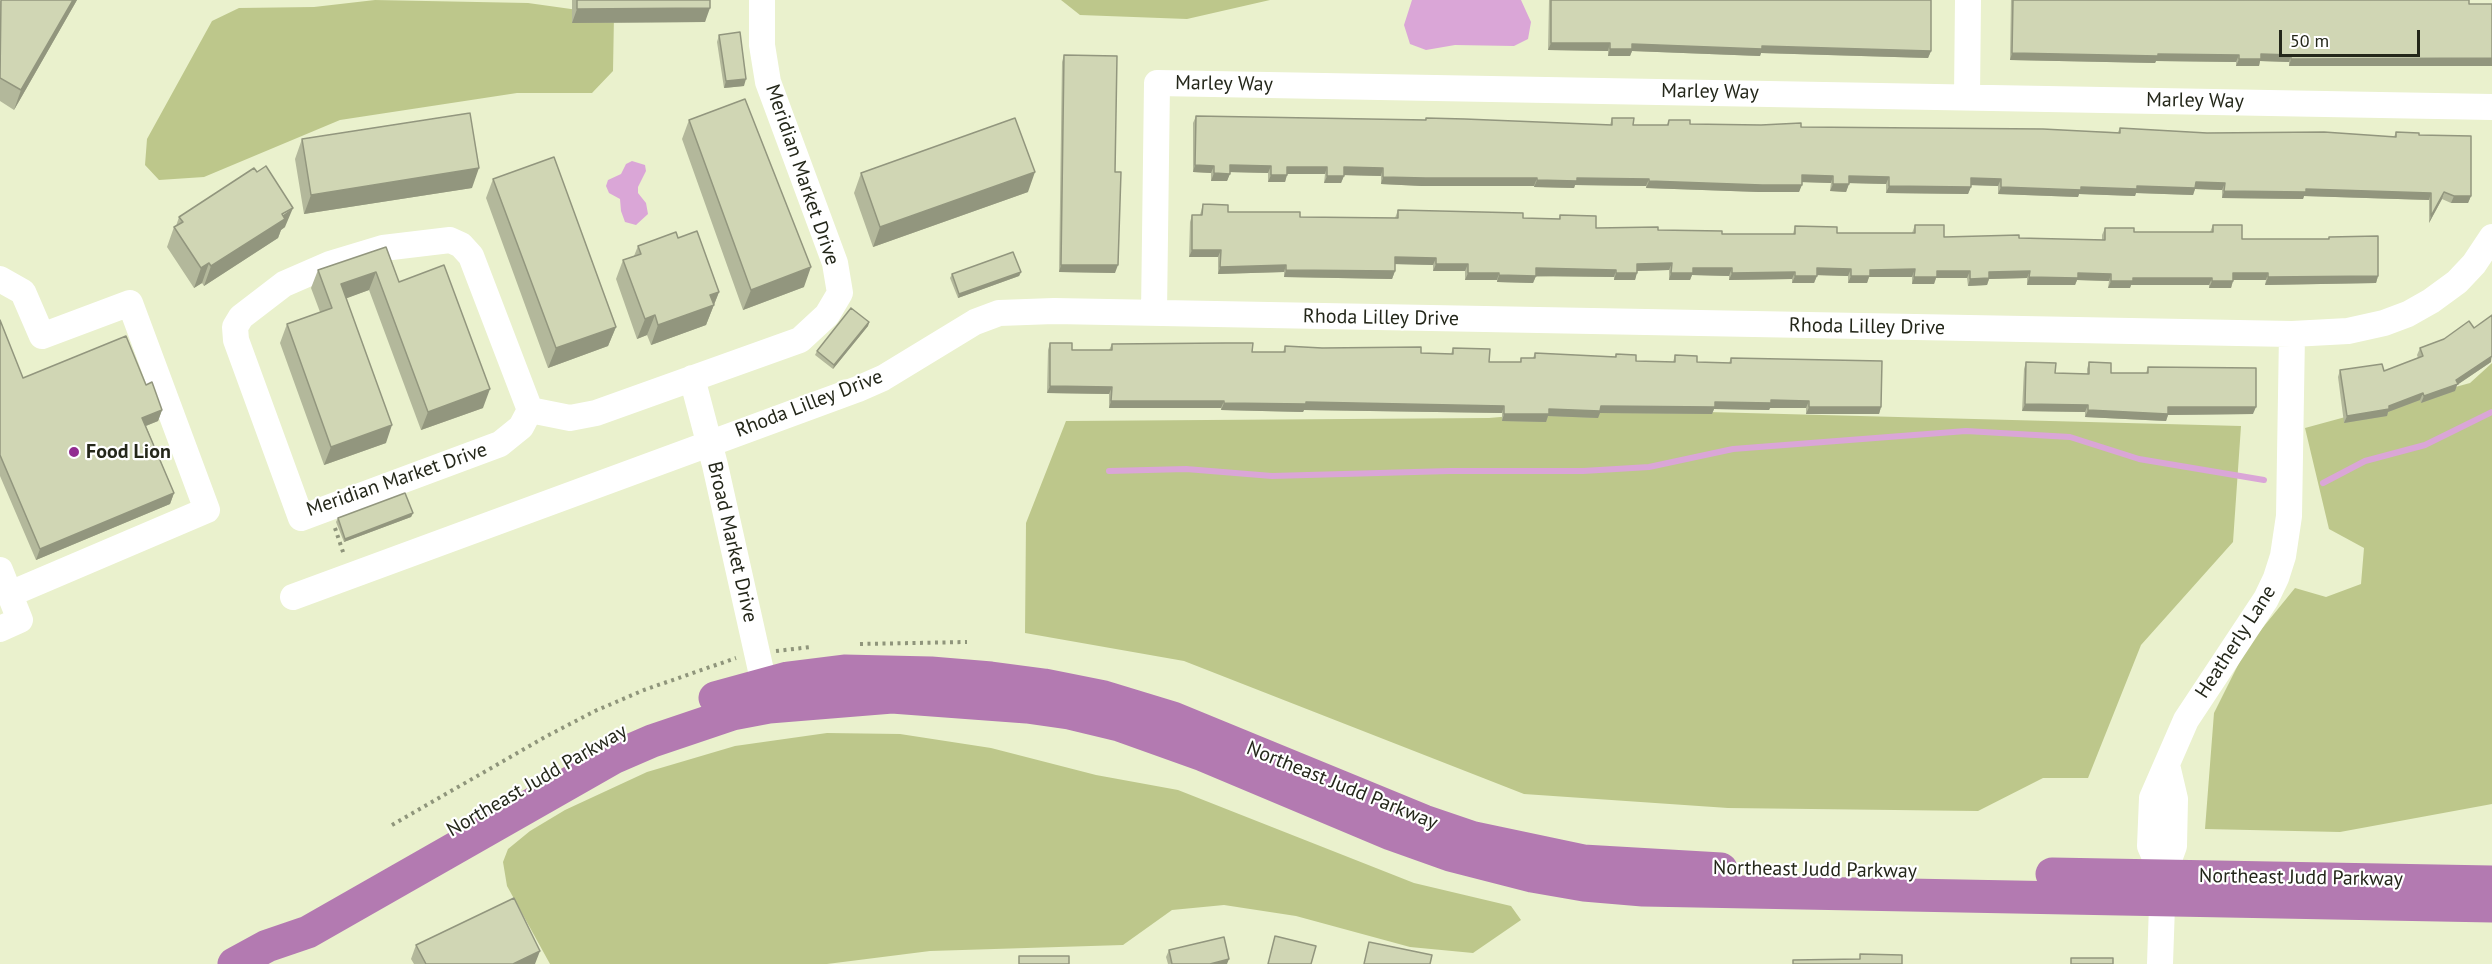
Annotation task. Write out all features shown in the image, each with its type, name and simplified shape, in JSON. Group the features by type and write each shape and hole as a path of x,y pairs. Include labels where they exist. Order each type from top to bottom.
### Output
{"highway":[{"name":"Northeast Judd Parkway","path":"234,964 272,955 294,921 620,732 673,710 767,695 788,678 844,671 886,670 991,678 1044,685 1104,697 1219,735 1424,821 1474,838 1583,861 1700,869 2162,887 2492,906"},
{"name":"Northeast Judd Parkway","path":"2162,887 2492,882"}],"street":[{"name":"Meridian Market Drive","path":"530,410 570,418 596,413 800,340 827,315 840,293 835,263 768,82 762,45 762,0"},
{"path":"1967,97 1968,0"},
{"name":"Marley Way","path":"1154,314 1157,83 2492,107"},
{"name":"Rhoda Lilley Drive","path":"293,597 858,389 883,378 975,322 999,314 1034,311 2292,334 2348,331 2384,324 2408,314 2431,302 2457,282 2474,264 2492,237"},
{"name":"Meridian Market Drive","path":"450,240 461,245 471,256 530,410 521,427 500,444 301,518 236,340 235,327 241,317 284,284 330,264 383,248 450,240"},
{"path":"0,279 23,292 42,336 130,303 207,510 10,594"},
{"name":"Heatherly Lane","path":"2162,887 2174,846 2175,798 2167,765 2186,720 2266,599 2277,578 2283,556 2289,516 2292,334"},
{"name":"Broad Market Drive","path":"692,378 767,695"},
{"path":"0,570 20,620 0,629"},
{"path":"2160,964 2162,887"}],"path":[{"path":"331,520 344,556"},
{"path":"392,825 595,711 644,690 730,660"}],"green space":[{"path":"375,0 528,3 614,15 613,71 592,93 517,93 340,120 204,177 159,180 145,165 147,139 212,21 239,8 314,7"},
{"path":"1061,0 1270,0 1187,19 1080,15"},
{"path":"2492,363 2492,804 2340,832 2205,829 2214,713 2247,647 2295,588 2326,597 2361,584 2364,548 2329,529 2305,428 2470,383"},
{"path":"1593,409 2241,426 2233,542 2141,645 2088,778 2043,778 1978,811 1728,808 1524,794 1184,661 1025,633 1026,523 1066,421 1489,418"},
{"path":"827,733 900,734 991,748 1096,775 1178,790 1414,883 1511,906 1521,920 1473,953 1410,947 1296,916 1224,905 1172,910 1123,945 930,951 827,964 550,964 507,886 503,862 508,849 530,831 565,810 647,772 735,746"}],"shaded area":[{"path":"1412,0 1521,0 1531,22 1528,39 1514,46 1455,45 1426,50 1410,44 1404,25"},
{"path":"632,161 645,165 646,171 638,187 638,193 646,203 648,214 636,225 625,222 620,199 609,193 606,186 608,180 621,174 626,164"}],"building":[{"path":"1,0 73,0 21,90 0,78"},
{"path":"577,0 710,0 710,8 577,9"},
{"path":"1551,0 1931,0 1931,51 1762,46 1762,49 1632,44 1632,49 1610,49 1610,43 1551,43"},
{"path":"2013,0 2469,0 2469,4 2492,4 2492,58 2291,59 2291,55 2261,54 2261,59 2239,59 2239,55 2012,53"},
{"path":"740,32 746,79 726,81 719,35"},
{"path":"1064,55 1117,56 1115,172 1121,172 1118,265 1061,265"},
{"path":"745,99 811,267 751,290 689,120"},
{"path":"470,113 479,168 311,195 302,139"},
{"path":"1196,116 1426,120 1426,118 1612,125 1612,118 1634,118 1633,125 1668,125 1669,120 1690,120 1690,124 1801,123 1801,127 2043,129 2120,133 2120,128 2207,133 2324,132 2396,137 2396,132 2471,136 2471,196 2454,196 2444,192 2431,216 2431,193 2306,189 2306,192 2224,191 2225,183 2196,182 2195,188 2137,186 2137,189 2081,187 2081,190 2001,187 2001,179 1971,178 1971,187 1889,186 1889,177 1849,176 1849,184 1833,184 1833,176 1802,175 1802,185 1762,185 1649,181 1649,179 1577,178 1577,181 1537,180 1537,178 1383,177 1383,168 1344,167 1344,176 1327,176 1327,167 1287,167 1287,175 1271,175 1271,166 1230,165 1230,174 1214,173 1214,166 1195,165"},
{"path":"1015,118 1035,172 880,227 861,173"},
{"path":"554,157 616,327 556,348 493,179"},
{"path":"266,166 293,208 282,214 285,219 211,266 209,263 201,268 174,227 183,222 179,217 254,168 257,172"},
{"path":"1203,204 1228,205 1228,212 1300,212 1300,217 1398,218 1398,210 1523,213 1523,218 1560,219 1560,215 1596,216 1596,228 1658,227 1658,230 1722,231 1722,234 1795,234 1795,226 1837,227 1837,233 1915,233 1915,225 1944,225 1944,237 2019,235 2019,238 2105,240 2105,228 2134,228 2134,232 2213,232 2213,225 2242,225 2242,239 2329,239 2329,237 2378,236 2378,276 2268,277 2268,273 2233,273 2233,281 2212,281 2212,278 2133,278 2133,281 2111,281 2111,274 2078,273 2078,278 2029,277 2030,271 1989,272 1989,278 1970,279 1970,271 1937,271 1937,277 1914,277 1915,269 1870,270 1870,276 1851,276 1851,269 1817,268 1817,276 1795,276 1795,272 1732,273 1732,268 1693,268 1693,273 1671,273 1672,263 1637,264 1637,273 1616,273 1616,270 1536,268 1536,276 1468,273 1468,264 1436,264 1436,258 1395,257 1395,271 1286,270 1286,265 1220,267 1221,250 1192,250 1192,215 1202,215"},
{"path":"697,231 719,292 710,295 714,305 658,325 655,315 645,319 623,260 641,254 638,246 676,232 678,238"},
{"path":"386,247 399,282 444,265 490,389 428,412 376,272 341,284 392,425 331,447 287,324 332,308 318,270"},
{"path":"1013,252 1021,272 959,294 952,274"},
{"path":"851,308 869,322 834,365 817,351"},
{"path":"2492,315 2492,356 2456,380 2458,384 2424,396 2423,393 2389,406 2389,409 2347,416 2340,370 2382,364 2384,371 2423,356 2420,348 2444,339 2469,321 2474,328"},
{"name":"Food Lion","path":"0,320 23,378 126,336 146,385 152,382 162,410 142,418 174,493 40,549 0,455"},
{"path":"1050,343 1072,343 1072,350 1112,350 1112,344 1225,343 1253,343 1252,352 1285,352 1285,346 1421,347 1421,353 1453,354 1453,348 1490,349 1489,362 1521,362 1521,358 1535,358 1535,353 1616,357 1616,354 1636,355 1636,361 1675,362 1675,355 1697,356 1697,362 1731,363 1731,358 1882,361 1881,407 1809,407 1809,401 1771,400 1771,403 1715,402 1715,407 1601,406 1600,411 1549,409 1549,414 1504,414 1504,406 1111,401 1112,387 1050,386"},
{"path":"2026,362 2056,363 2055,373 2089,374 2089,362 2111,363 2111,373 2148,373 2148,367 2256,368 2256,407 2168,407 2168,414 2088,410 2088,405 2025,404"},
{"path":"405,493 413,513 345,539 338,518"},
{"path":"514,898 540,951 513,964 426,964 416,945"},
{"path":"1275,936 1316,946 1311,964 1268,964"},
{"path":"1224,937 1229,959 1210,964 1172,964 1169,950"},
{"path":"1369,942 1432,955 1430,964 1364,964"},
{"path":"1860,954 1902,955 1902,964 1793,964 1793,960 1860,959"},
{"path":"1019,956 1069,956 1069,964 1019,964"},
{"path":"2071,958 2113,958 2113,964 2071,964"}],"waterway":[{"path":"2323,483 2365,461 2425,445 2492,412"},
{"path":"1109,471 1186,469 1272,476 1450,471 1583,471 1649,467 1733,449 1966,431 2070,437 2139,459 2264,480"}],"place":[{"name":"Food Lion","path":"74,452"}]}
